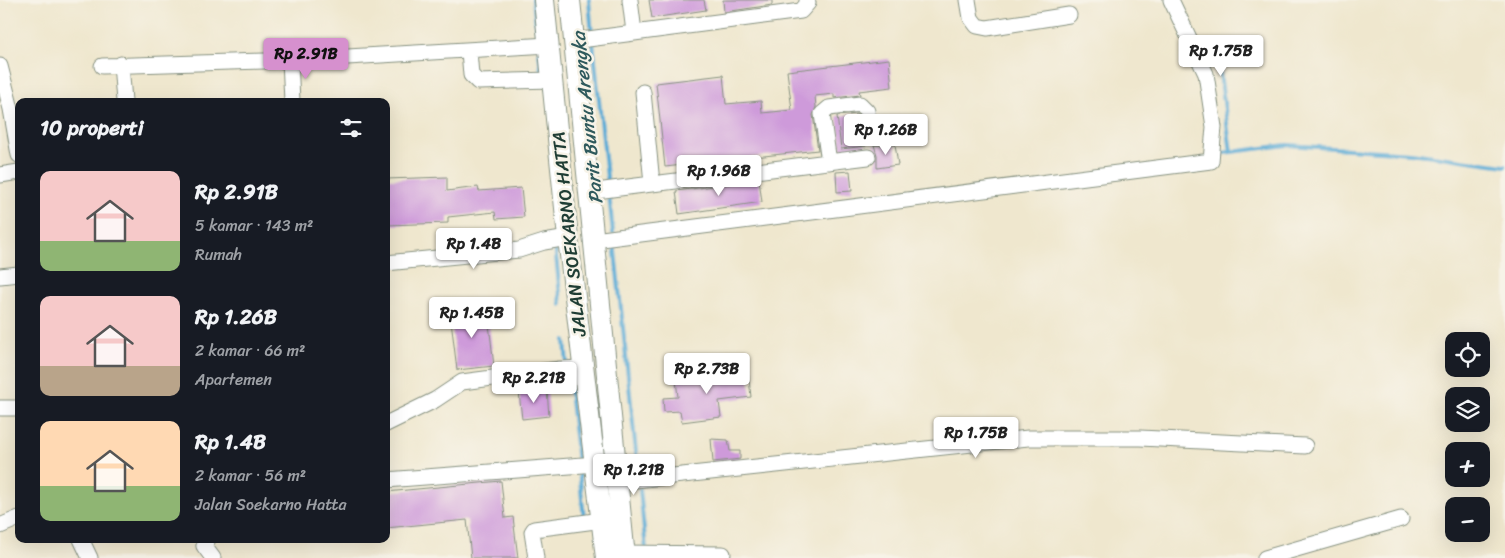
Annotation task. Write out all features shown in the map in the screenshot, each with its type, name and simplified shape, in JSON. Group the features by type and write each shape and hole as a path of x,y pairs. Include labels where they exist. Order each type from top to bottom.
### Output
{"main road":[{"name":"JALAN SOEKARNO HATTA","path":"544,0 544,46 553,80 563,239 580,368 593,464 603,520 618,556"},
{"name":"JALAN SOEKARNO HATTA","path":"570,0 581,39 603,190 594,240 617,482 618,556"}],"street":[{"path":"630,0 634,32"},
{"path":"581,39 801,11 808,3 807,0"},
{"path":"968,0 971,18 977,26 987,28 1069,15"},
{"path":"594,240 1212,155 1214,127 1206,74 1172,1"},
{"path":"102,66 290,60 544,46"},
{"path":"469,51 470,75 478,82 553,80"},
{"path":"290,60 292,98"},
{"path":"121,64 124,98"},
{"path":"1,75 15,137"},
{"path":"643,92 652,183"},
{"path":"829,162 822,114 829,108 860,104 867,111 871,133 877,137 913,132"},
{"path":"603,190 868,157"},
{"path":"0,175 15,173"},
{"path":"390,263 520,250 563,239"},
{"path":"0,276 15,274"},
{"path":"390,422 435,400 462,382 580,368"},
{"path":"0,408 15,408"},
{"path":"617,482 1028,438 1140,438 1305,446"},
{"path":"390,480 593,464"},
{"path":"1265,558 1401,519"},
{"path":"0,526 15,520"},
{"path":"536,558 532,532 534,529 603,520"},
{"path":"83,543 90,558"},
{"path":"206,543 204,546 213,558"},
{"path":"618,556 723,554"}],"building":[{"path":"649,0 704,0 706,10 652,18"},
{"path":"723,0 772,0 772,5 724,12"},
{"path":"889,59 892,87 859,91 860,95 834,98 834,94 815,96 816,107 813,115 818,150 665,167 656,83 723,75 726,104 761,101 762,113 792,110 787,71"},
{"path":"857,114 866,146 841,149 837,116"},
{"path":"895,144 898,165 877,168 877,155 874,145"},
{"path":"850,171 852,191 837,192 836,172"},
{"path":"447,177 447,191 478,187 479,191 521,188 524,217 496,219 495,212 448,217 448,223 390,225 390,179"},
{"path":"759,180 762,202 679,214 676,191"},
{"path":"487,308 494,366 457,370 450,312"},
{"path":"748,370 751,397 719,401 721,417 682,422 680,411 664,412 663,398 678,397 676,380"},
{"path":"547,390 549,416 522,419 519,392"},
{"path":"711,439 728,440 730,451 740,451 740,459 713,462"},
{"path":"501,481 505,518 513,517 518,558 471,558 467,520 390,528 390,492"}],"waterway":[{"name":"Parit Buntu Arengka","path":"533,0 538,42"},
{"name":"Parit Buntu Arengka","path":"589,0 592,35"},
{"name":"Parit Buntu Arengka","path":"593,42 608,187"},
{"name":"Parit Buntu Arengka","path":"539,49 541,72"},
{"path":"1218,59 1231,152"},
{"path":"1215,154 1287,145 1411,153 1505,166"},
{"name":"Parit Buntu Arengka","path":"609,194 613,233"},
{"name":"Parit Buntu Arengka","path":"614,242 638,471"},
{"name":"Parit Buntu Arengka","path":"555,245 561,305"},
{"name":"Parit Buntu Arengka","path":"565,340 567,365"},
{"name":"Parit Buntu Arengka","path":"568,372 578,462"},
{"name":"Parit Buntu Arengka","path":"579,469 584,519"},
{"name":"Parit Buntu Arengka","path":"640,490 646,550"}]}
